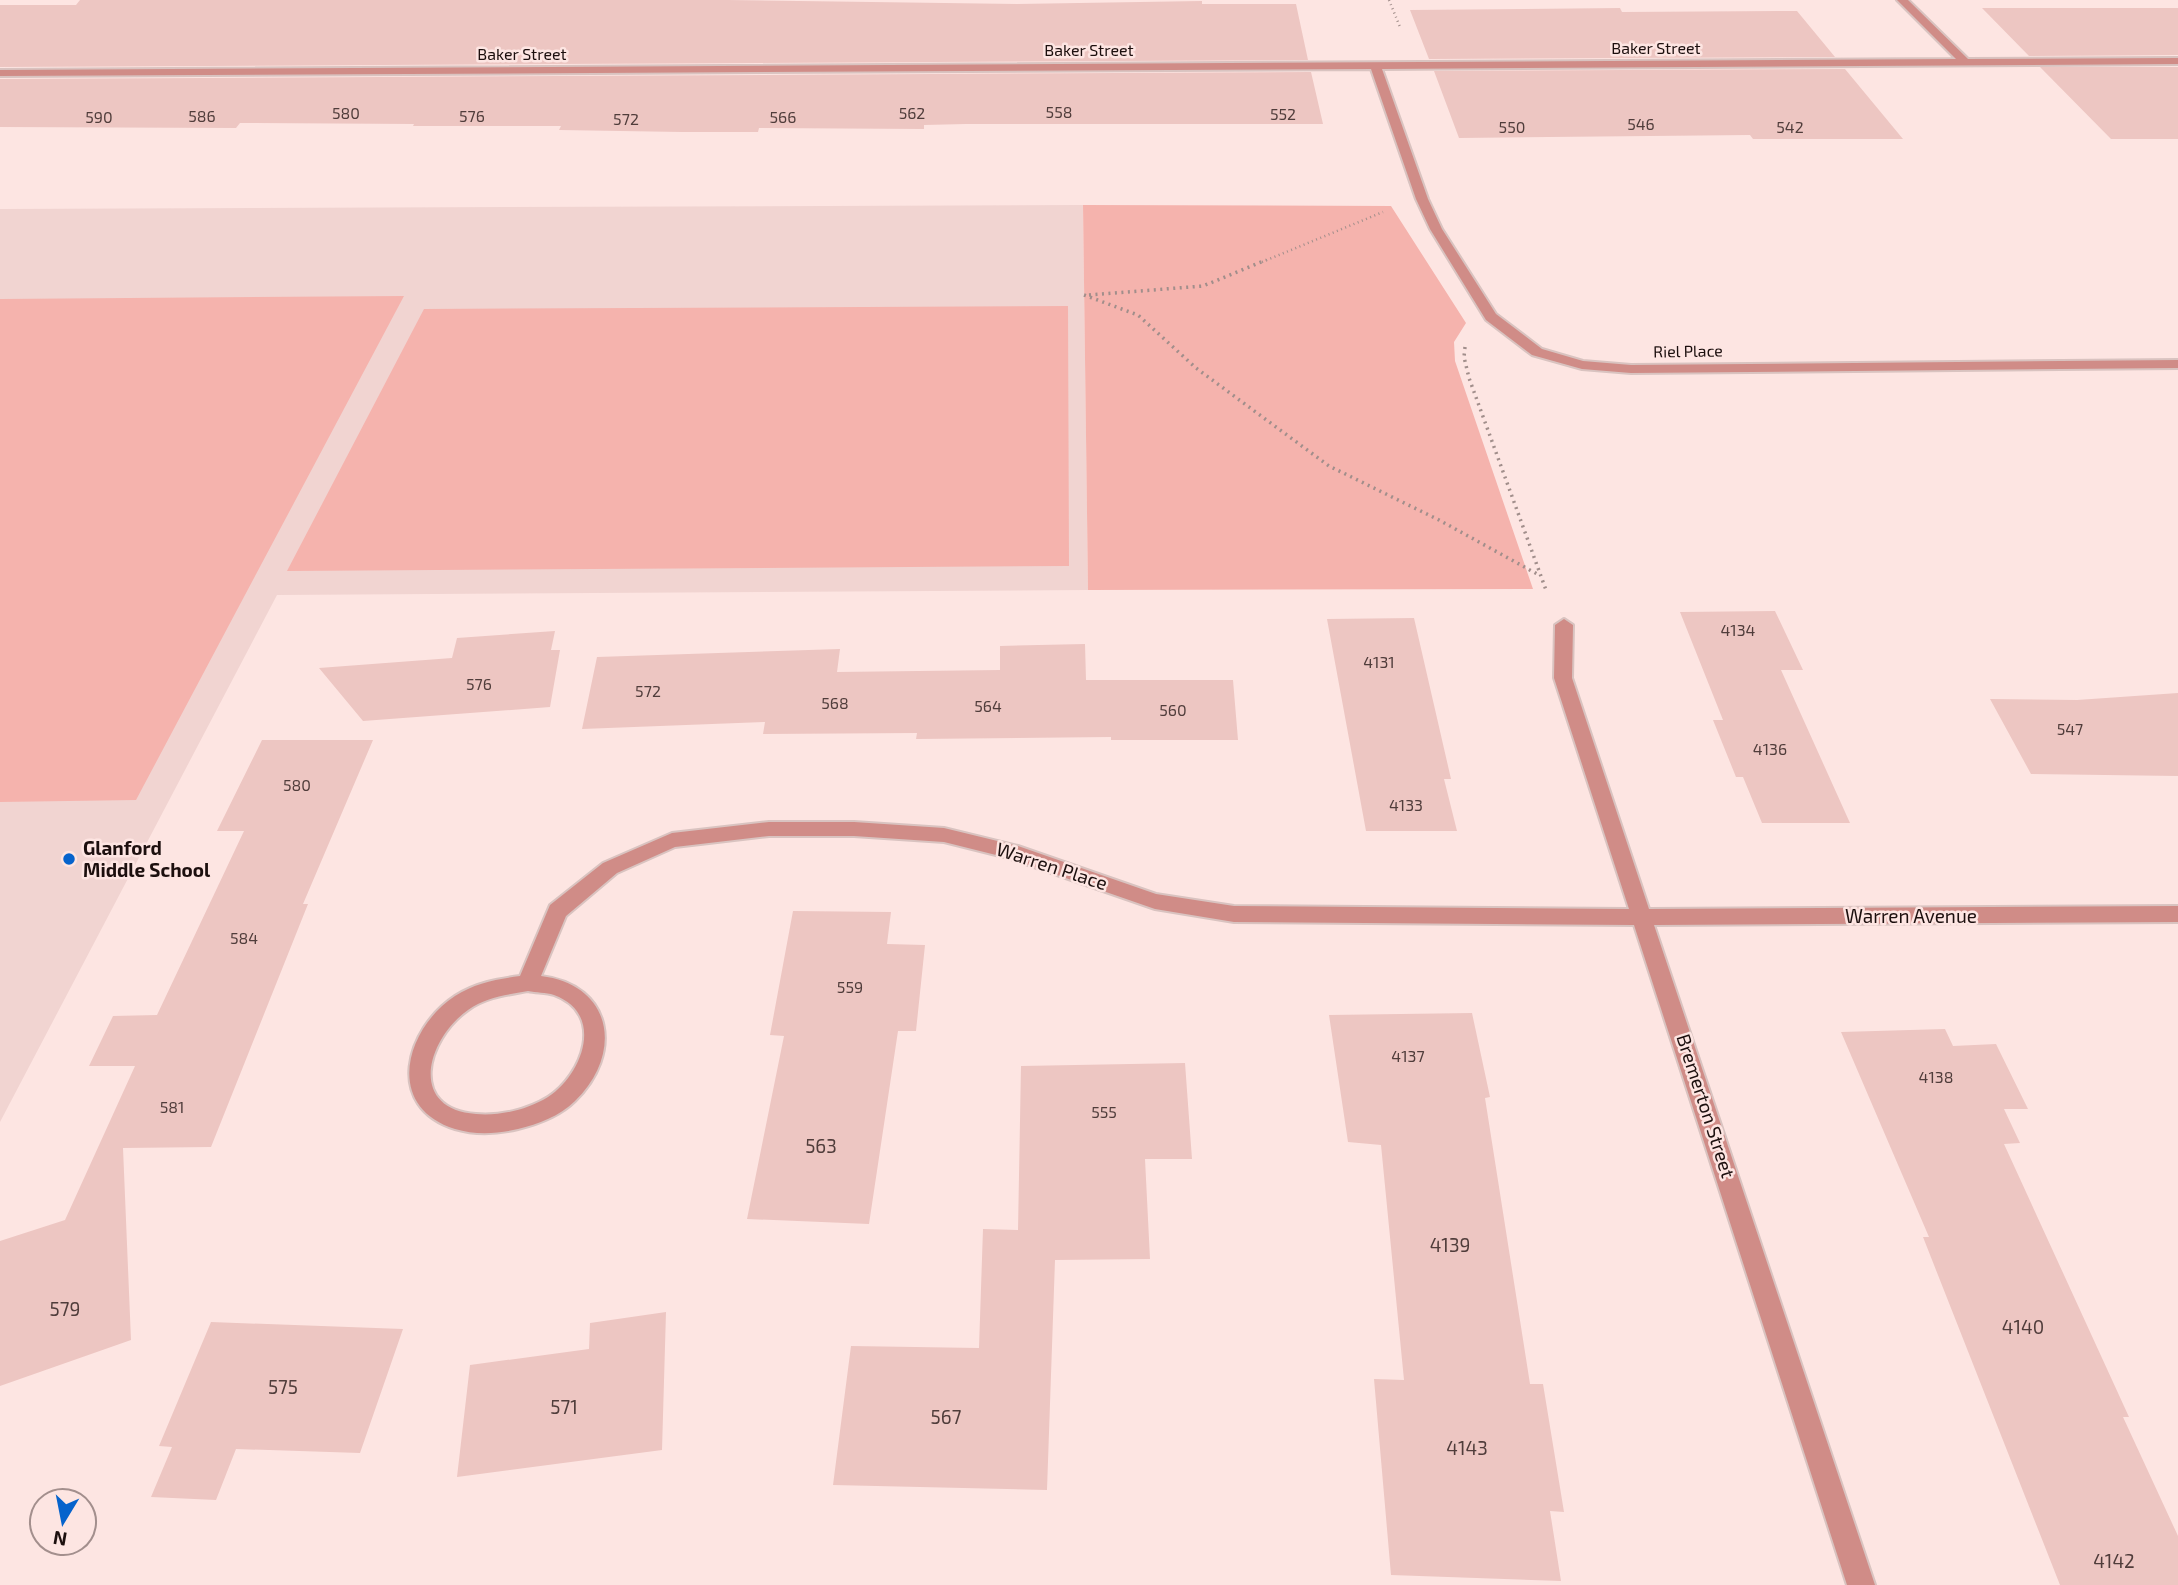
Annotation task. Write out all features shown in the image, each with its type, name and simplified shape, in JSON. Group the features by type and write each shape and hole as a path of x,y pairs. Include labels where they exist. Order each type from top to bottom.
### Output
{"street":[{"path":"1902,0 1965,62"},
{"name":"Baker Street","path":"0,73 2178,61"},
{"name":"Riel Place","path":"1376,64 1422,200 1437,229 1491,317 1537,352 1582,365 1631,369 2178,364"},
{"name":"Bremerton Street","path":"1564,625 1563,678 1644,917 1861,1585"},
{"name":"Warren Place","path":"528,983 557,911 610,868 672,840 769,829 855,829 944,835 1011,851 1155,901 1234,914 1644,917"},
{"name":"Warren Avenue","path":"1644,917 2178,914"},
{"path":"528,983 563,989 587,1008 598,1035 589,1067 565,1097 528,1118 487,1125 450,1118 425,1097 417,1068 428,1036 453,1009 489,989 528,983"}],"path":[{"path":"1422,200 1366,218 1203,286 1084,295 1138,315 1196,369 1329,466 1439,520 1539,575"},
{"path":"1491,317 1467,335 1464,357 1469,378 1539,575 1564,625"}],"shaded area":[{"name":"Glanford Middle School","path":"1083,205 1088,590 277,595 0,1122 0,209"},
{"path":"1083,205 1391,206 1466,323 1454,342 1455,361 1533,589 1088,590"},
{"path":"404,296 136,800 0,802 0,299"},
{"path":"1068,306 1069,566 287,571 424,309"}],"building":[{"path":"80,0 727,0 1017,4 1202,1 1202,4 1296,4 1308,60 0,67 0,5 76,5"},
{"path":"1620,8 1622,12 1797,11 1835,57 1429,59 1410,10"},
{"path":"1982,8 2178,8 2178,55 2029,56"},
{"path":"2040,67 2178,67 2178,139 2111,139"},
{"path":"1845,69 1903,139 1753,139 1750,135 1459,138 1434,71"},
{"path":"1311,72 1323,124 966,124 924,125 924,129 759,128 758,132 559,130 561,126 413,126 414,124 240,123 236,128 0,127 0,79"},
{"path":"1775,611 1803,670 1781,670 1850,823 1762,823 1743,777 1736,777 1713,720 1723,720 1680,612"},
{"path":"1414,618 1451,779 1444,779 1457,831 1366,831 1327,619"},
{"path":"555,631 551,650 560,650 550,707 363,721 319,668 452,658 457,638"},
{"path":"1085,644 1086,680 1233,680 1238,740 1111,740 1111,737 916,739 917,733 763,734 765,722 582,729 597,657 840,649 837,672 1000,670 1000,646"},
{"path":"2178,693 2178,776 2031,774 1990,699 2077,700"},
{"path":"262,740 373,740 303,904 308,904 211,1147 123,1148 131,1340 0,1386 0,1241 65,1220 135,1066 89,1066 113,1016 157,1015 244,831 217,831"},
{"path":"793,911 891,912 887,944 925,945 916,1031 898,1031 869,1224 747,1219 784,1036 770,1035"},
{"path":"1472,1013 1490,1097 1485,1098 1530,1384 1543,1384 1564,1512 1550,1511 1561,1581 1391,1575 1374,1379 1404,1380 1381,1145 1348,1142 1329,1015"},
{"path":"1945,1029 1953,1046 1996,1044 2028,1109 2004,1109 2020,1143 2004,1144 2129,1417 2123,1417 2178,1536 2178,1585 2060,1585 1923,1237 1929,1237 1841,1032"},
{"path":"1185,1063 1192,1159 1145,1159 1150,1259 1055,1260 1047,1490 833,1485 851,1346 979,1348 983,1229 1018,1230 1021,1066"},
{"path":"666,1312 662,1450 457,1477 470,1365 589,1349 590,1323"},
{"path":"211,1322 403,1329 360,1453 236,1449 216,1500 151,1497 172,1447 159,1446"}],"place":[{"name":"Glanford Middle School","path":"69,859"}]}
